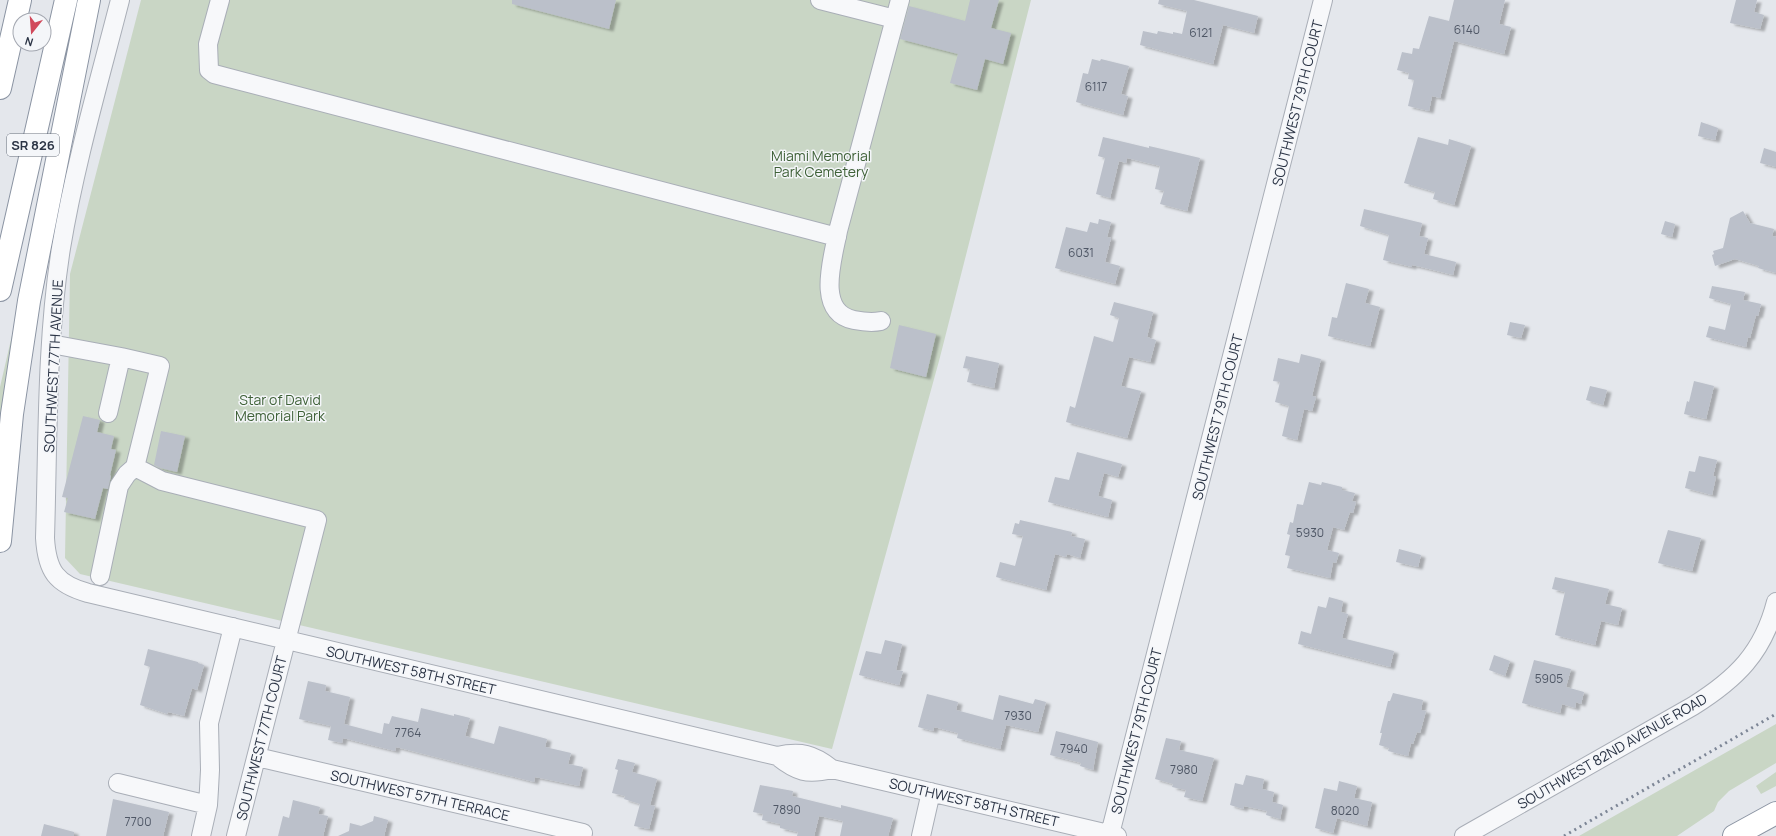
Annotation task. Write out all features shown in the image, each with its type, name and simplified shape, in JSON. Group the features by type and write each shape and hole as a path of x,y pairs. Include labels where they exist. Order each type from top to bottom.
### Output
{"highway":[{"path":"0,88 20,0"},
{"name":"SR 826","path":"0,290 66,0"},
{"path":"0,541 12,414 27,314 89,0"},
{"path":"1734,836 1776,813"}],"street":[{"name":"SOUTHWEST 77TH AVENUE","path":"51,570 45,538 51,344 58,268 70,198 120,0"},
{"path":"220,0 208,44 209,70 214,74 837,237"},
{"path":"820,0 895,19"},
{"path":"881,321 874,323 850,319 840,315 831,303 831,269 837,237 900,0"},
{"name":"SOUTHWEST 79TH COURT","path":"1113,835 1323,0"},
{"path":"51,344 160,366 135,467 127,474 120,486 100,576"},
{"path":"108,413 121,357"},
{"name":"SOUTHWEST 77TH COURT","path":"135,467 162,481 317,520 236,836"},
{"name":"SOUTHWEST 58TH STREET","path":"51,570 62,582 80,590 777,756 800,771 816,772 832,769 1113,835"},
{"name":"SOUTHWEST 82ND AVENUE ROAD","path":"1464,836 1706,698 1730,681 1751,657 1766,630 1776,602"},
{"path":"201,836 208,805 210,770 209,723 233,627"},
{"name":"SOUTHWEST 57TH TERRACE","path":"256,757 583,833"},
{"path":"118,783 208,805"},
{"path":"921,836 931,792"}],"green space":[{"name":"Star of David Memorial Park","path":"141,0 1031,0 939,361 832,749 80,574 65,558 70,274"},
{"path":"16,318 0,472 0,387"},
{"path":"1776,724 1776,763 1729,791 1718,802 1714,811 1677,836 1579,836"},
{"path":"1776,772 1776,786 1761,794 1756,786"}],"building":[{"path":"512,0 616,0 609,29 512,4"},
{"path":"970,0 999,0 991,28 1011,33 1003,64 985,59 977,90 950,83 958,54 900,39 909,6 965,21"},
{"path":"1159,0 1194,0 1258,16 1254,33 1223,25 1213,64 1140,45 1143,31 1157,34 1158,31 1182,34 1187,11 1158,4"},
{"path":"1454,0 1505,0 1499,24 1511,27 1504,54 1454,41 1440,98 1432,96 1429,111 1408,106 1414,80 1408,79 1409,73 1397,70 1402,52 1412,54 1413,48 1419,49 1429,16 1449,21"},
{"path":"1736,0 1757,0 1754,12 1764,15 1760,29 1730,23"},
{"path":"1092,59 1100,61 1101,59 1129,66 1121,94 1128,96 1123,115 1076,102 1083,73 1088,74"},
{"path":"1701,122 1718,128 1715,140 1698,136"},
{"path":"1103,137 1200,158 1187,211 1160,204 1164,191 1155,189 1160,166 1127,158 1126,163 1119,161 1110,198 1096,194 1105,158 1098,156"},
{"path":"1418,137 1448,145 1449,139 1471,146 1454,205 1433,199 1435,192 1404,183"},
{"path":"1764,148 1776,152 1776,167 1760,163"},
{"path":"1364,209 1422,223 1419,236 1428,238 1424,254 1456,262 1453,275 1383,260 1389,235 1360,226"},
{"path":"1743,211 1750,223 1774,229 1772,236 1776,237 1776,273 1735,259 1715,266 1712,255 1714,254 1713,251 1723,248 1730,218"},
{"path":"1099,219 1111,222 1107,237 1111,238 1105,262 1120,266 1115,284 1055,268 1066,227 1087,232 1090,222 1098,224"},
{"path":"1665,221 1675,224 1672,237 1661,234"},
{"path":"1346,283 1369,289 1365,303 1380,307 1370,346 1328,336 1332,317 1337,318"},
{"path":"1712,286 1745,292 1743,300 1761,304 1758,316 1756,315 1750,338 1748,337 1746,347 1706,337 1709,326 1725,330 1731,304 1709,298"},
{"path":"1114,302 1153,312 1147,337 1156,340 1150,362 1129,357 1121,386 1141,391 1127,438 1066,422 1070,406 1075,408 1094,336 1113,342 1119,318 1110,315"},
{"path":"1510,322 1525,325 1521,338 1507,335"},
{"path":"899,325 936,334 926,377 890,368"},
{"path":"1301,354 1321,359 1312,396 1316,397 1312,411 1304,409 1297,440 1282,436 1289,406 1275,402 1280,382 1273,381 1278,358 1299,363"},
{"path":"966,356 999,363 994,388 967,382 970,369 963,368"},
{"path":"1694,381 1714,386 1706,419 1684,414 1687,401 1689,402"},
{"path":"1590,386 1607,390 1603,405 1586,400"},
{"path":"83,416 100,420 97,432 114,436 111,449 116,450 108,489 103,488 95,519 64,512 68,498 62,497"},
{"path":"161,431 185,436 177,472 154,465"},
{"path":"1077,452 1122,464 1118,477 1104,473 1098,496 1112,500 1108,517 1048,502 1055,477 1069,480"},
{"path":"1699,456 1717,460 1713,476 1716,477 1712,495 1685,488 1689,471 1695,472"},
{"path":"1309,482 1321,485 1322,482 1342,487 1342,490 1355,493 1352,501 1356,502 1353,513 1350,512 1344,530 1333,527 1327,550 1339,553 1336,563 1333,562 1330,578 1287,568 1290,556 1285,555 1290,535 1287,534 1290,522 1293,523 1297,504 1303,505"},
{"path":"1020,520 1072,532 1071,536 1085,539 1080,558 1067,554 1066,557 1055,554 1046,590 996,577 1000,562 1015,566 1023,536 1012,534 1015,523 1019,524"},
{"path":"1668,530 1701,538 1692,571 1658,563"},
{"path":"1399,549 1421,555 1418,567 1396,562"},
{"path":"1555,577 1609,589 1605,604 1622,608 1618,625 1601,621 1595,645 1555,635 1565,592 1552,589"},
{"path":"1329,597 1343,601 1341,612 1348,614 1342,638 1394,651 1390,667 1298,644 1301,631 1311,634 1318,606 1326,608"},
{"path":"885,640 902,644 896,670 903,671 899,685 859,675 866,651 881,654"},
{"path":"148,649 198,662 204,665 197,690 192,688 184,716 168,712 167,714 140,705 150,667 144,665"},
{"path":"1494,655 1510,661 1505,676 1489,670"},
{"path":"1534,660 1571,669 1566,687 1584,692 1581,704 1576,702 1575,708 1562,704 1560,713 1522,703"},
{"path":"308,681 326,685 325,691 350,697 344,724 382,734 384,723 389,724 392,716 418,722 421,708 454,716 454,714 470,718 465,736 494,744 499,726 547,739 545,747 571,753 568,764 583,767 579,786 535,777 534,782 396,747 395,751 343,738 342,743 328,740 331,726 299,719"},
{"path":"1393,693 1423,700 1421,710 1426,711 1420,733 1417,732 1413,744 1411,743 1408,756 1388,751 1389,748 1379,745 1382,733 1380,733 1388,701 1390,701"},
{"path":"927,694 958,702 956,710 993,720 999,695 1033,704 1035,699 1046,702 1038,732 1006,725 1000,749 957,738 958,733 934,727 933,731 918,727"},
{"path":"1056,731 1098,742 1093,770 1080,766 1081,763 1050,755"},
{"path":"1166,738 1181,741 1179,750 1214,758 1202,801 1184,797 1186,790 1172,787 1173,784 1155,779"},
{"path":"618,759 635,763 632,772 657,779 650,805 655,806 649,829 634,826 640,804 624,799 625,796 612,793 618,770 615,769"},
{"path":"1246,775 1264,779 1262,789 1274,792 1272,802 1283,805 1280,819 1266,815 1267,811 1244,806 1243,809 1230,805 1235,783 1243,785"},
{"path":"1339,781 1357,786 1354,798 1372,802 1367,826 1337,818 1333,833 1315,828 1324,788 1337,791"},
{"path":"760,785 793,791 792,796 841,808 841,805 893,818 888,836 840,836 843,821 819,816 814,836 797,836 798,832 780,828 780,824 762,820 763,814 753,812"},
{"path":"113,799 169,812 163,836 106,836"},
{"path":"293,800 320,807 318,814 328,816 323,836 278,836 283,816 289,818"},
{"path":"374,816 388,820 384,836 338,836 349,831 350,823 361,826 373,821"},
{"path":"44,824 74,832 74,836 41,836"}],"railway":[{"path":"1564,836 1776,714"}],"park label":[{"name":"Miami Memorial Park Cemetery","path":"821,164"}]}
